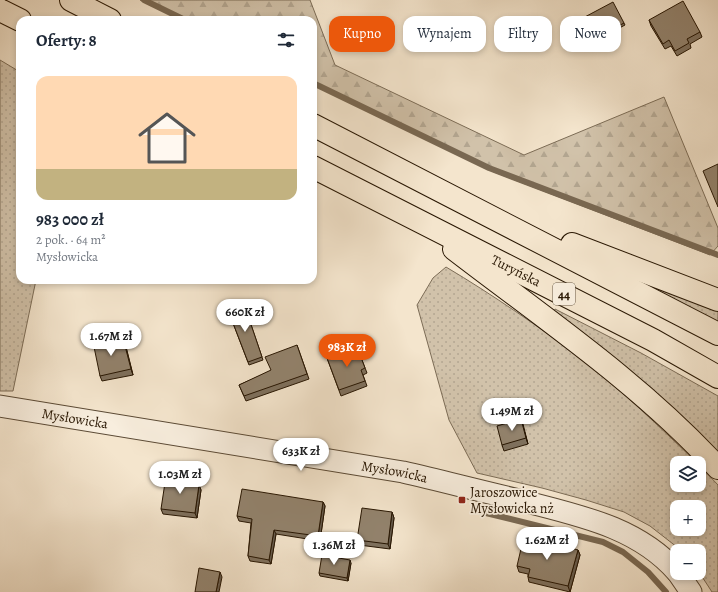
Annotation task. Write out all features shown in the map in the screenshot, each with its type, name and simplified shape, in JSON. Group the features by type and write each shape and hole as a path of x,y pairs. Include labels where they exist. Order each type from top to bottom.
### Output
{"highway":[{"path":"71,0 102,16"},
{"path":"0,10 16,18"},
{"name":"44","path":"317,127 718,334"},
{"name":"Turyńska","path":"317,169 653,340 718,377"},
{"path":"472,206 718,300"},
{"path":"409,215 516,297 593,353 654,405 718,468"}],"street":[{"name":"Mysłowicka","path":"0,406 403,472 467,486 607,525 642,542 662,557 670,566"},
{"name":"Mysłowicka","path":"682,580 691,592"}],"green space":[{"path":"140,0 310,0 316,16 173,16"},
{"path":"317,18 335,65 524,155 664,97 718,228 718,246 710,255 494,172 317,86"},
{"path":"0,60 16,70 16,284 35,284 13,391 0,391"},
{"path":"446,267 532,323 582,359 641,410 690,456 670,456 670,492 706,492 706,472 718,485 718,592 712,592 704,580 706,580 706,544 673,544 650,526 624,512 542,488 477,473 449,420 417,305 433,278"},
{"path":"646,284 718,309 718,323"},
{"path":"555,309 641,353 718,396 718,455 554,311"}],"building":[{"path":"683,1 700,32 687,39 689,43 675,51 669,40 663,44 649,20"},
{"path":"613,2 620,16 587,16"},
{"path":"621,17 624,23 621,25"},
{"path":"718,164 718,207 703,171"},
{"path":"244,304 262,357 248,362 228,310"},
{"path":"109,338 111,345 124,342 131,369 100,376 93,342"},
{"path":"297,345 307,374 244,396 239,385 271,370 265,357"},
{"path":"357,347 365,368 361,370 365,381 339,390 327,358"},
{"path":"521,419 526,438 502,445 497,426"},
{"path":"166,476 190,479 189,484 199,485 195,513 161,509"},
{"path":"242,489 323,502 318,536 274,530 269,560 248,556 252,519 237,516"},
{"path":"362,508 392,512 388,544 357,540"},
{"path":"524,536 578,550 568,586 528,577 530,569 517,566"},
{"path":"322,555 350,560 347,578 319,573"},
{"path":"199,568 220,572 216,592 195,592"}],"waterway":[{"path":"144,0 177,16"},
{"path":"317,85 489,168 718,255"},
{"path":"486,513 603,542 623,552 648,572 666,592"}],"place":[{"name":"Jaroszowice Mysłowicka nż","path":"462,500"}]}
